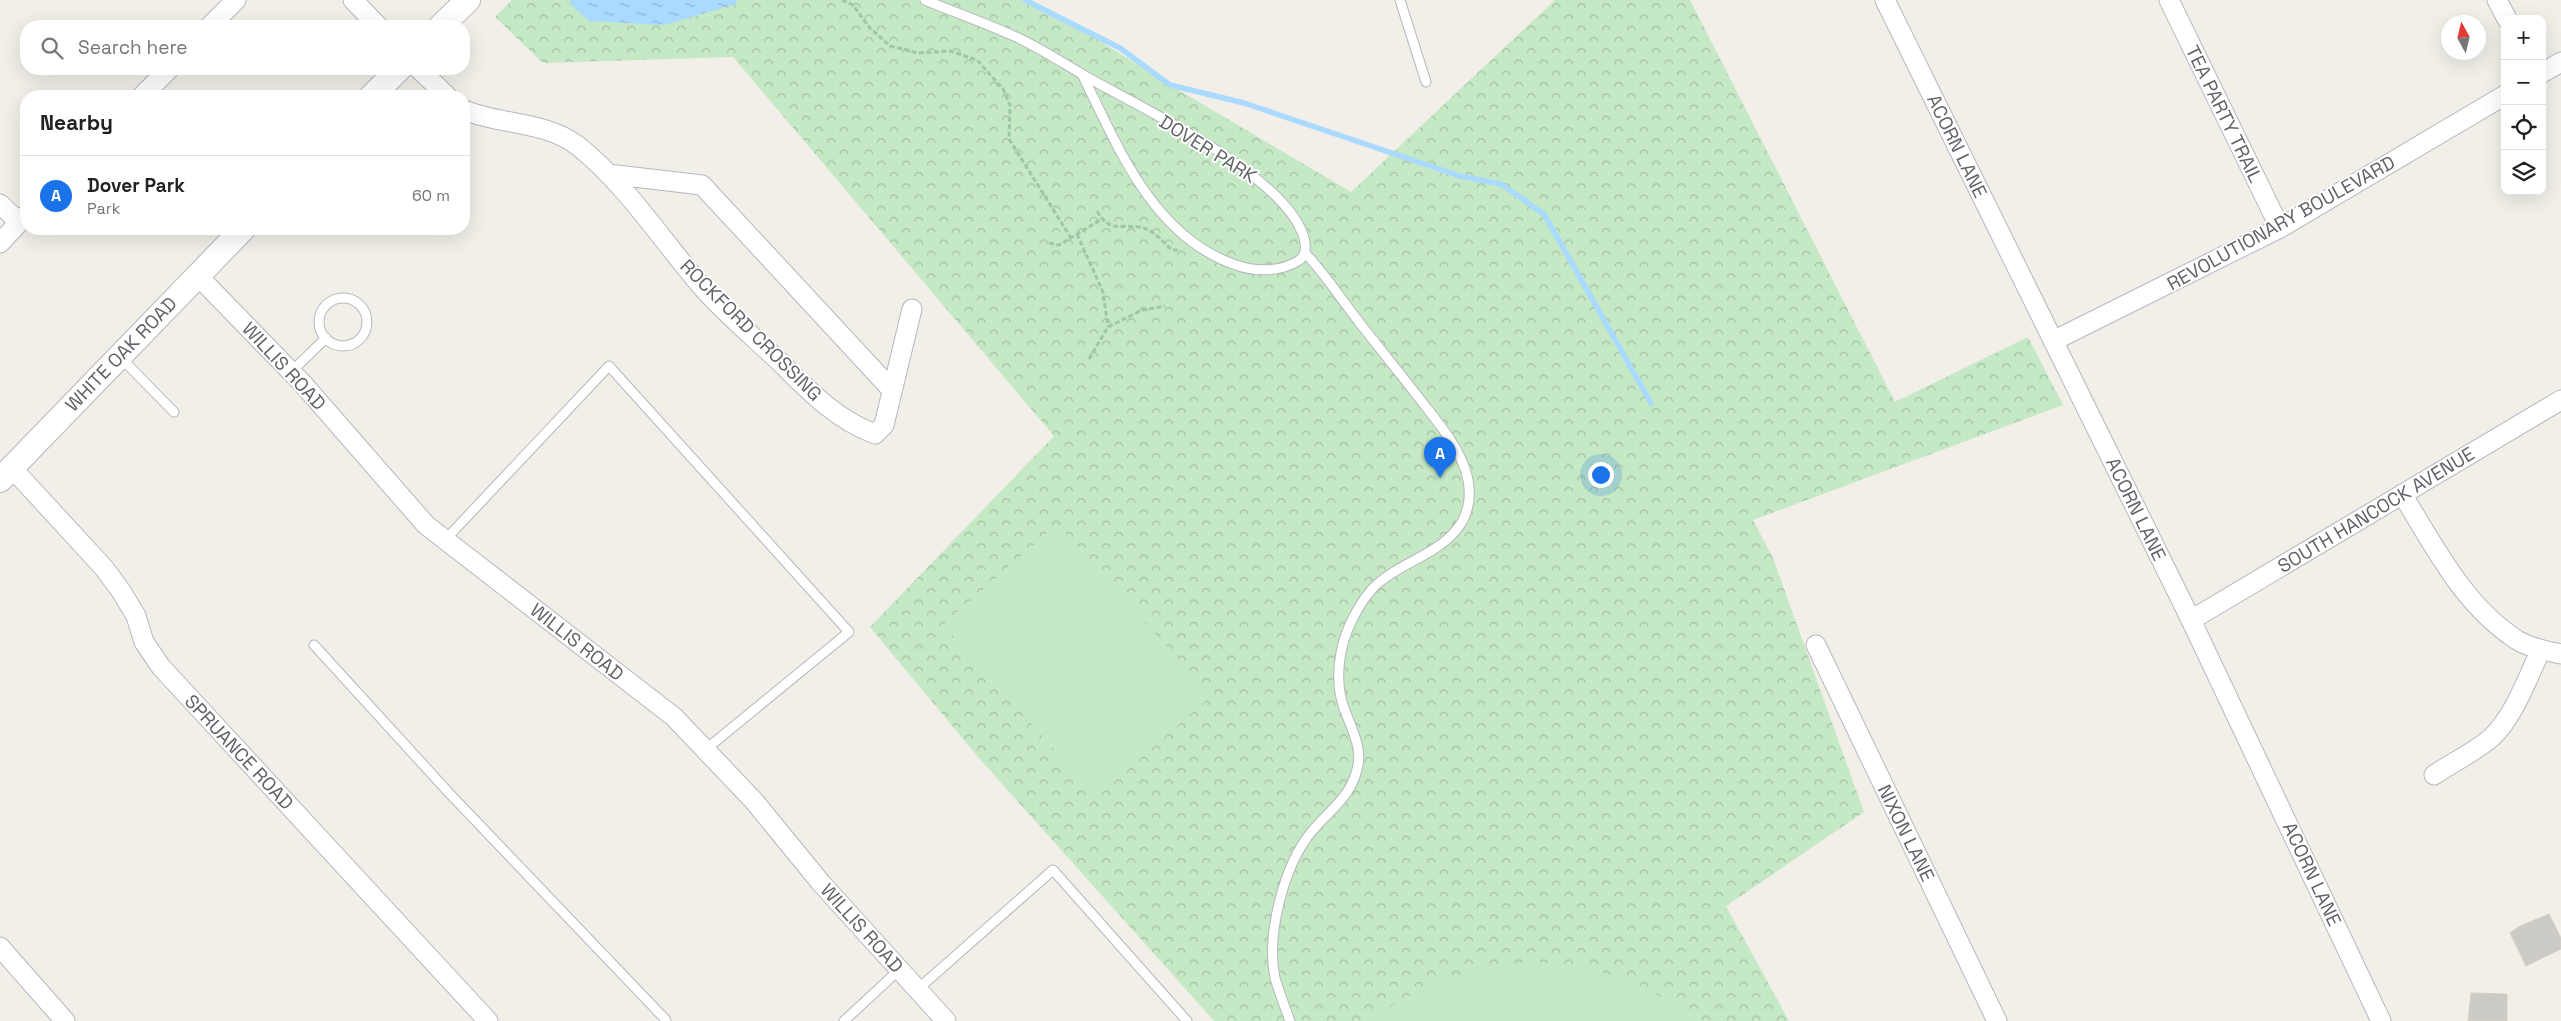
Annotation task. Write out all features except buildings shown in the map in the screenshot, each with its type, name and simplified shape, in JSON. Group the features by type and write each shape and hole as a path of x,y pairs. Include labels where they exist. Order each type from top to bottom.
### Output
{"street":[{"path":"216,20 236,0"},
{"path":"353,0 372,20"},
{"path":"448,20 468,0"},
{"name":"ACORN LANE","path":"1885,0 2191,620 2381,1021"},
{"name":"TEA PARTY TRAIL","path":"2168,0 2280,228"},
{"path":"2497,0 2505,15"},
{"path":"2546,71 2561,62"},
{"path":"148,90 163,75"},
{"path":"378,90 393,75"},
{"path":"426,75 441,90"},
{"name":"REVOLUTIONARY BOULEVARD","path":"2053,341 2280,228 2501,98"},
{"name":"ROCKFORD CROSSING","path":"470,112 544,130 577,145 608,174 704,290 817,398 854,426 875,434 884,425 912,308"},
{"path":"608,174 702,185 892,390"},
{"path":"0,204 20,217"},
{"path":"0,243 20,222"},
{"name":"WHITE OAK ROAD","path":"6,474 237,235"},
{"name":"WILLIS ROAD","path":"197,275 291,372 426,526 674,717 754,800 821,883 946,1021"},
{"name":"SOUTH HANCOCK AVENUE","path":"2191,620 2561,400"},
{"name":"SPRUANCE ROAD","path":"6,474 104,568 136,616 144,642 160,667 488,1021"},
{"path":"2402,494 2464,592 2480,611 2518,641 2541,650 2561,654"},
{"name":"NIXON LANE","path":"1816,645 1997,1021"},
{"path":"2434,775 2479,747 2493,735 2510,711 2541,650"},
{"path":"0,947 65,1021"}],"lane":[{"name":"DOVER PARK","path":"925,0 1023,40 1061,60 1218,152 1254,177 1278,198 1296,220 1303,234 1306,253 1301,259 1272,270 1251,269 1221,260 1202,251 1167,220 1136,179 1082,74"},
{"path":"1400,0 1426,82"},
{"path":"1290,1021 1276,978 1272,953 1285,881 1296,855 1308,836 1340,804 1352,784 1359,764 1357,748 1343,704 1338,676 1344,643 1351,620 1364,599 1380,581 1449,539 1460,526 1468,509 1469,491 1460,455 1441,426 1355,317 1328,277 1306,253"},
{"path":"346,299 361,306 367,318 367,326 360,340 344,346 332,344 326,338 319,324 320,315 330,303 346,299"},
{"path":"291,372 326,338"},
{"path":"119,356 174,412"},
{"path":"446,540 609,366 849,632 705,750"},
{"path":"314,645 450,794 666,1020"},
{"path":"918,989 1053,870 1187,1021"},
{"path":"844,1021 900,970"}],"path":[{"path":"842,0 853,5 869,27 890,46 918,54 950,51 977,60 1002,89 1010,105 1009,139 1071,238"},
{"path":"1097,211 1102,219 1113,227 1140,227 1154,233 1172,250 1182,250"},
{"path":"1049,243 1059,245 1102,219"},
{"path":"1078,234 1103,292 1108,327"},
{"path":"1089,359 1108,327 1142,310 1165,306"}],"green space":[{"path":"512,0 1025,0 1062,17 1170,85 1351,192 1555,0 1690,0 1895,402 2028,337 2063,405 1753,520 1773,558 1864,812 1726,906 1789,1021 1214,1021 978,757 870,627 1054,436 733,57 543,63 495,17"},
{"path":"1057,524 1211,696 1097,797 943,625"},
{"path":"1537,962 1601,972 1621,978 1659,996 1677,1007 1694,1021 1369,1021 1408,997 1449,979 1491,968"}],"water":[{"path":"571,0 737,0 736,4 664,25 589,21 569,3"}],"waterway":[{"path":"1025,0 1120,48 1170,85 1244,103 1460,176 1501,184 1544,214 1651,403"}],"place":[{"name":"Dover Park","path":"1440,478"}]}
